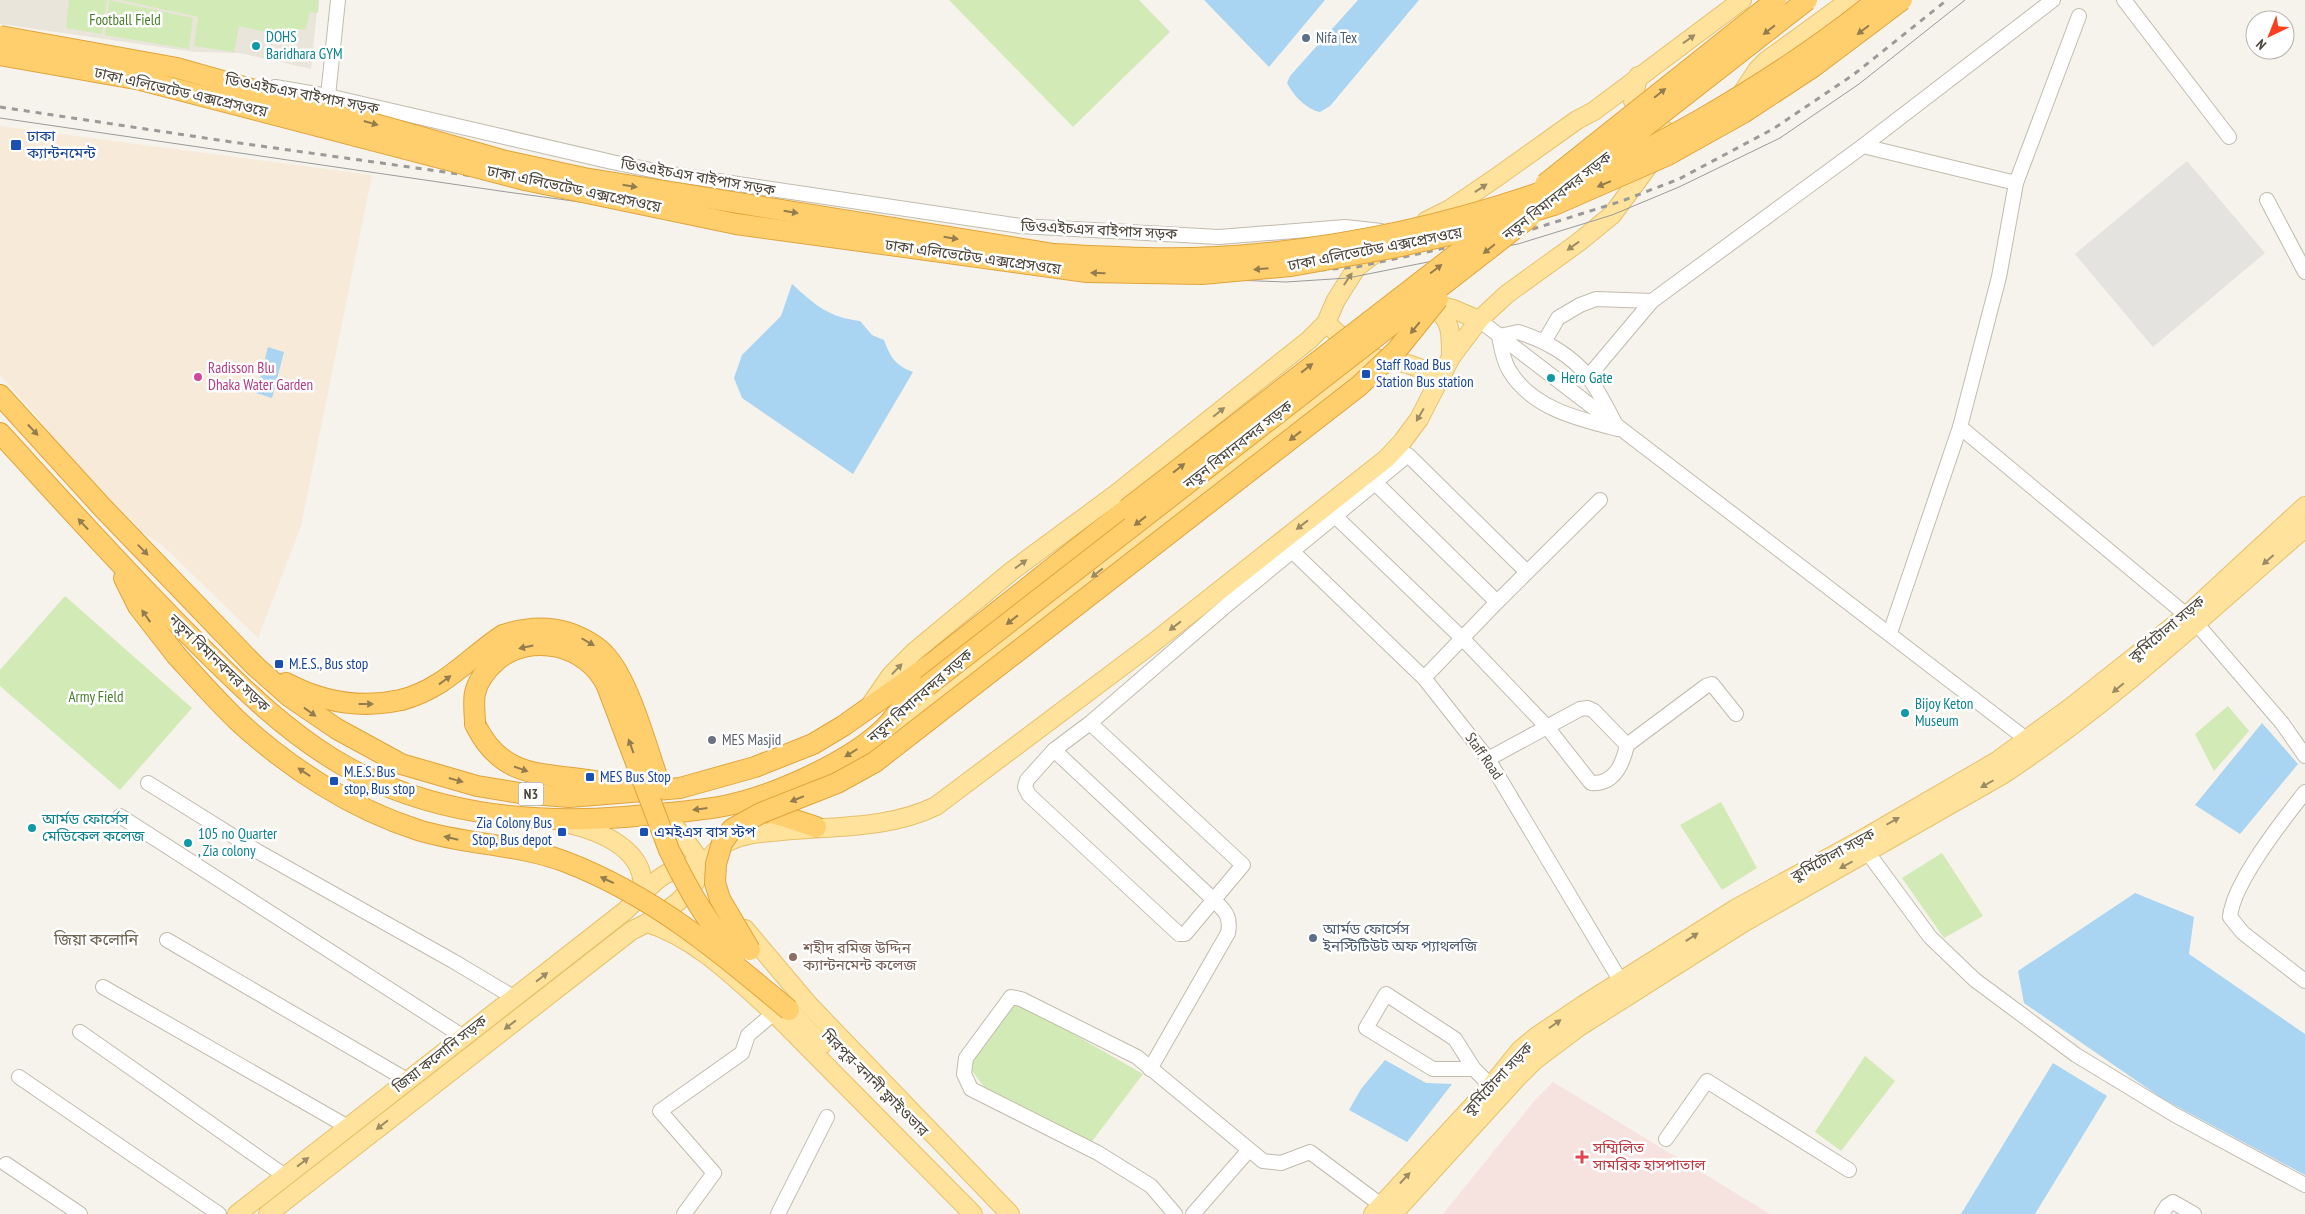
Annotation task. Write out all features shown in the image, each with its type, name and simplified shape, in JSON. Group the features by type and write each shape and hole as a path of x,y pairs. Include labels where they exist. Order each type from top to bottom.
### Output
{"highway":[{"name":"নতুন বিমানবন্দর সড়ক","path":"0,394 101,506 255,666 316,716 378,753 401,764 477,786 520,793 569,797 680,788 755,767 813,744 931,664 1127,509 1508,214 1776,0"},
{"name":"নতুন বিমানবন্দর সড়ক","path":"0,433 117,562 258,704 342,765 381,784 430,801 474,810 552,820 595,819 726,806 786,786 815,773 857,749 880,732 927,686 1456,276 1807,0"},
{"name":"ঢাকা এলিভেটেড এক্সপ্রেসওয়ে","path":"0,36 176,68 506,161 584,178 1046,252 1121,258 1169,258 1256,255 1436,224 1508,204 1592,174 1666,139 1768,80 1822,44 1877,0"},
{"name":"ঢাকা এলিভেটেড এক্সপ্রেসওয়ে","path":"0,55 141,80 525,180 736,224 1087,272 1202,274 1292,266 1392,248 1467,231 1554,205 1668,155 1742,113 1813,67 1902,0"},
{"path":"750,950 720,898 715,883 716,864 722,843 732,829 762,813 851,776 895,748 1035,636 1359,386 1397,350 1456,276"},
{"path":"117,562 138,606 176,655 254,735 273,751 327,788 384,817 418,830 458,840 541,854 566,862 621,886 715,947 781,1011"},
{"path":"255,666 297,688 327,700 359,704 401,700 438,686 490,644 503,635 516,630 554,629 575,635 598,648 614,666 628,696 693,873 716,912 750,950"},
{"path":"631,793 597,782 539,774 510,765 486,742 475,724 475,693 485,673 502,656 528,646 549,644 570,650 591,664 604,679 669,850 693,895 707,918 781,1011"},
{"path":"726,806 752,808 783,816 816,828"}],"main road":[{"path":"868,708 891,675 914,652 1013,570 1116,494 1282,362 1326,323 1336,300 1357,267 1404,233 1450,209 1561,131 1594,111 1638,76 1742,0"},
{"path":"1638,76 1633,101 1646,118 1675,137 1705,122 1734,102 1746,90 1758,68 1850,0"},
{"path":"1718,18 1758,68"},
{"path":"1594,111 1607,111 1615,114 1628,126 1644,150 1646,161 1642,173"},
{"name":"জিয়া কলোনি সড়ক","path":"268,1214 631,931 670,909 688,892 704,864 716,850 728,842 742,836 862,825 905,817 925,811 953,794 1153,643 1386,459 1402,442 1419,419 1450,357 1479,320 1507,294 1580,242 1612,215 1642,173 1675,137"},
{"path":"1340,336 1372,310 1390,300 1412,298 1453,309 1479,320"},
{"path":"1427,302 1439,311 1450,326 1450,357"},
{"path":"1326,323 1368,357 1408,364 1419,368 1426,373 1434,387"},
{"path":"880,732 908,718 948,691 1368,357"},
{"path":"1282,362 1281,382 1292,396 1299,401 1313,401"},
{"path":"1246,390 1258,392 1271,401 1281,412 1282,426"},
{"name":"কুর্মিটোলা সড়ক","path":"2192,619 2305,506"},
{"name":"কুর্মিটোলা সড়ক","path":"1625,989 1868,853 2002,775 2033,745 2305,528"},
{"name":"কুর্মিটোলা সড়ক","path":"1382,1211 1496,1091 1580,1027 1625,989 1736,909 1997,761 2033,745"},
{"path":"665,813 704,864 752,939 803,998 1010,1214"},
{"path":"552,820 592,831 631,854 641,869 644,883 642,894"},
{"name":"জিয়া কলোনি সড়ক","path":"237,1214 462,1036 515,998 625,911 661,876 687,866 704,864"},
{"path":"647,923 673,934 697,948 781,1011 973,1214"},
{"name":"মিরপুর-বনানী ফ্লাইওভার","path":"750,950 775,981 1001,1214"},
{"name":"মিরপুর-বনানী ফ্লাইওভার","path":"781,1011 983,1214"}],"street":[{"path":"328,96 338,0"},
{"path":"1588,377 1652,301 1863,146 2053,0"},
{"path":"2124,0 2229,136"},
{"path":"1890,633 1960,427 1999,277 2016,184 2079,16"},
{"name":"ডিওএইচএস বাইপাস সড়ক","path":"0,42 328,96 671,174 1020,226 1220,237 1346,227 1404,233"},
{"path":"1863,146 2016,184"},
{"path":"2267,200 2305,272"},
{"path":"1544,342 1558,318 1580,305 1596,299 1652,301"},
{"path":"1479,320 1618,428 1890,633 2033,745"},
{"path":"1499,336 1518,332 1544,342 1567,356 1588,377 1618,428"},
{"path":"1499,336 1509,371 1542,402 1577,419 1618,428"},
{"path":"1960,427 2192,619 2282,723 2305,756"},
{"path":"1497,602 1375,482 1408,455 1526,572"},
{"path":"1424,601 1335,516 1375,482 1483,588"},
{"path":"1424,678 1526,572 1600,500"},
{"path":"1090,723 1243,865 1185,934 1180,934 1029,795 1025,787 1028,780 1054,750 1090,723 1228,604 1335,516 1463,639 1547,727 1591,783 1600,784 1614,775 1621,768 1627,745 1708,685 1712,684 1736,714"},
{"name":"Staff Road","path":"1293,552 1424,678 1488,759 1625,989"},
{"path":"1488,759 1580,710 1588,708 1594,710 1627,745"},
{"path":"1054,750 1214,900 1227,913 1230,921 1228,933 1150,1068"},
{"path":"148,783 257,852 445,956 515,998"},
{"path":"2305,792 2264,846 2239,890 2231,909 2230,918 2243,933 2305,981"},
{"path":"120,816 462,1036"},
{"path":"1868,853 1930,937 1975,980 2076,1055 2175,1115 2305,1185"},
{"path":"167,940 407,1080"},
{"path":"104,987 348,1127"},
{"path":"1474,1069 1434,1069 1366,1028 1386,994 1456,1039 1474,1069 1496,1091"},
{"path":"1175,1214 1150,1186 1098,1154 971,1090 964,1074 966,1058 1012,997 1022,999 1137,1058 1264,1162 1281,1163 1310,1152 1382,1211"},
{"path":"684,1214 714,1173 660,1111 742,1053 748,1035 781,1011"},
{"path":"80,1032 285,1176"},
{"path":"19,1077 219,1214"},
{"path":"1666,1139 1707,1081 1849,1170"},
{"path":"778,1214 827,1117"},
{"path":"1193,1214 1249,1150"},
{"path":"6,1164 80,1214"},
{"path":"2162,1214 2167,1206 2173,1202 2194,1214"}],"shaded area":[{"path":"0,0 318,0 311,69 239,53 195,52 0,24"},
{"path":"0,126 372,175 301,526 258,638 162,545 101,506 41,421 0,375"},
{"path":"2187,161 2265,253 2153,347 2075,254"},
{"name":"সম্মিলিত সামরিক হাসপাতাল","path":"1553,1082 1770,1214 1443,1214 1535,1100"}],"green space":[{"path":"69,0 107,0 102,34 66,28"},
{"name":"Football Field","path":"109,0 193,18 189,49 105,35"},
{"path":"120,0 319,0 318,13 310,12 306,29 284,31 283,36 239,26 234,52 194,46 198,17"},
{"path":"949,0 1139,0 1170,32 1073,127"},
{"name":"Army Field","path":"65,596 192,708 120,790 0,686 0,670"},
{"path":"2228,706 2249,731 2214,771 2195,734"},
{"path":"1721,802 1757,868 1722,890 1680,825"},
{"path":"1942,853 1983,916 1944,938 1902,878"},
{"path":"1014,1000 1143,1074 1087,1148 1000,1108 969,1067"},
{"path":"1865,1056 1895,1081 1841,1151 1815,1132"}],"water":[{"path":"1204,0 1325,0 1269,67"},
{"path":"1358,0 1419,0 1330,106 1320,112 1315,111 1301,101 1287,83 1290,76"},
{"path":"792,284 830,313 860,321 872,335 884,340 891,356 898,364 913,372 853,474 742,398 734,378 742,355 781,316"},
{"path":"268,347 284,352 272,398 256,393"},
{"path":"2262,723 2298,764 2240,834 2195,805"},
{"path":"2135,893 2194,917 2189,954 2305,1034 2305,1175 2163,1099 2024,1003 2018,971"},
{"path":"1385,1060 1426,1083 1452,1084 1407,1142 1349,1110 1361,1089"},
{"path":"2053,1063 2107,1096 2035,1214 1961,1214"}],"tram line":[{"path":"0,118 507,192 903,246 1179,278 1286,282 1348,278 1518,244 1612,215 1679,187 1780,138 1859,84 1965,0"}],"railway":[{"path":"0,107 225,141 799,222 1184,271 1286,273 1357,267 1533,229 1622,201 1679,179 1773,129 1853,75 1947,0"}],"place":[{"name":"Nifa Tex","path":"1306,38"},
{"name":"DOHS Baridhara GYM","path":"256,46"},
{"name":"ঢাকা ক্যান্টনমেন্ট","path":"16,145"},
{"name":"Staff Road Bus Station Bus station","path":"1366,374"},
{"name":"Radisson Blu Dhaka Water Garden","path":"198,377"},
{"name":"Hero Gate","path":"1551,378"},
{"name":"M.E.S., Bus stop","path":"279,664"},
{"name":"Bijoy Keton Museum","path":"1905,713"},
{"name":"MES Masjid","path":"712,740"},
{"name":"MES Bus Stop","path":"590,777"},
{"name":"M.E.S. Bus stop, Bus stop","path":"334,781"},
{"name":"আর্মড ফোর্সেস মেডিকেল কলেজ","path":"32,828"},
{"name":"Zia Colony Bus Stop, Bus depot","path":"562,832"},
{"name":"এমইএস বাস স্টপ","path":"644,832"},
{"name":"105 no Quarter , Zia colony","path":"188,843"},
{"name":"আর্মড ফোর্সেস ইনস্টিটিউট অফ প্যাথলজি","path":"1313,938"},
{"name":"শহীদ রমিজ উদ্দিন ক্যান্টনমেন্ট কলেজ","path":"793,957"},
{"name":"সম্মিলিত সামরিক হাসপাতাল","path":"1582,1157"}],"district":[{"name":"জিয়া কলোনি","path":"96,939"}]}
